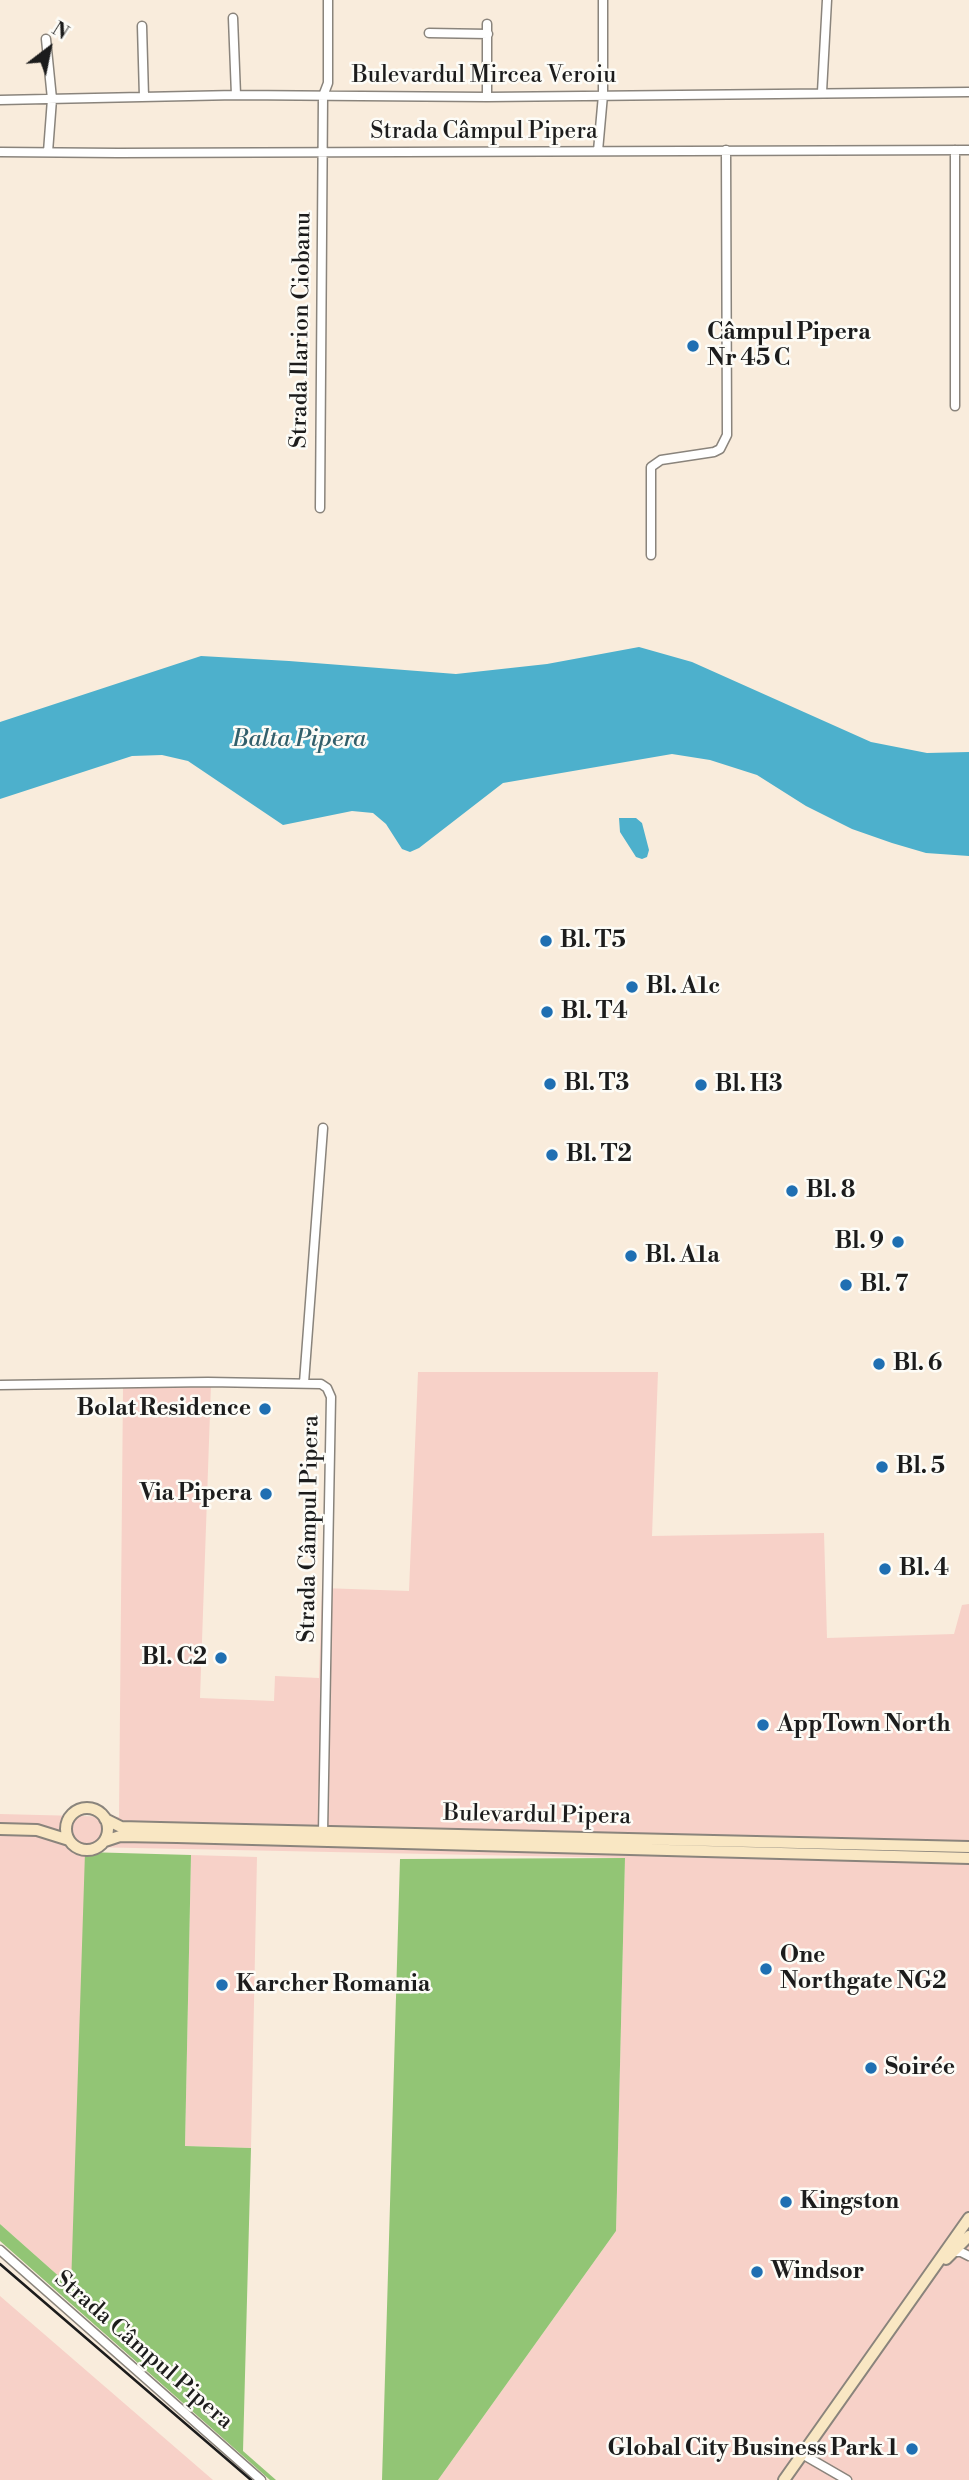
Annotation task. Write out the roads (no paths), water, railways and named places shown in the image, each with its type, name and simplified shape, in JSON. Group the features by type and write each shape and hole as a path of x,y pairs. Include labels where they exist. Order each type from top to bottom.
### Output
{"main road":[{"path":"37,1830 69,1840 84,1850 95,1849 105,1841 108,1830 105,1819 97,1811 85,1808 74,1813 67,1823 69,1840"},
{"name":"Bulevardul Pipera","path":"105,1819 121,1827 969,1847"},
{"path":"0,1829 37,1830 67,1823"},
{"name":"Bulevardul Pipera","path":"105,1841 120,1836 969,1858"},
{"path":"949,2253 968,2242 969,2220"},
{"path":"783,2480 933,2270 949,2253 969,2220"}],"street":[{"name":"Strada Ilarion Ciobanu","path":"320,508 323,96 328,83 328,0"},
{"path":"598,151 603,95 603,0"},
{"path":"822,92 827,0"},
{"path":"233,18 236,95"},
{"path":"142,26 144,97"},
{"path":"429,33 487,29 487,97"},
{"path":"46,39 52,99 48,152"},
{"name":"Bulevardul Mircea Veroiu","path":"0,100 236,95 487,97 969,92"},
{"path":"651,555 651,467 661,460 714,452 720,449 727,435 726,150"},
{"path":"955,150 955,406"},
{"name":"Strada Câmpul Pipera","path":"0,152 969,150"},
{"path":"304,1383 323,1128"},
{"name":"Strada Câmpul Pipera","path":"0,1385 208,1382 304,1383 321,1384 327,1388 331,1397 323,1832"},
{"name":"Strada Câmpul Pipera","path":"0,2250 261,2480"},
{"path":"949,2253 969,2256"},
{"path":"802,2454 848,2480"}],"water":[{"name":"Balta Pipera","path":"639,647 692,662 871,742 927,753 969,752 969,856 926,853 892,843 852,829 806,806 757,775 710,760 672,754 503,783 419,848 410,852 402,849 386,824 373,813 352,811 283,825 188,761 162,755 132,756 0,799 0,722 201,656 456,674 547,664"},
{"path":"619,818 636,818 642,823 649,850 647,857 636,857 620,832"}],"railway":[{"path":"0,2264 251,2480"}],"place":[{"name":"Câmpul Pipera Nr 45 C","path":"693,346"},
{"name":"Bl. T5","path":"546,941"},
{"name":"Bl. A1c","path":"632,987"},
{"name":"Bl. T4","path":"547,1012"},
{"name":"Bl. T3","path":"550,1084"},
{"name":"Bl. H3","path":"701,1085"},
{"name":"Bl. T2","path":"552,1155"},
{"name":"Bl. 8","path":"792,1191"},
{"name":"Bl. 9","path":"898,1242"},
{"name":"Bl. A1a","path":"631,1256"},
{"name":"Bl. 7","path":"846,1285"},
{"name":"Bl. 6","path":"879,1364"},
{"name":"Bolat Residence","path":"265,1409"},
{"name":"Bl. 5","path":"882,1467"},
{"name":"Via Pipera","path":"266,1494"},
{"name":"Bl. 4","path":"885,1569"},
{"name":"Bl. C2","path":"221,1658"},
{"name":"AppTown North","path":"763,1725"},
{"name":"One Northgate NG2","path":"766,1969"},
{"name":"Karcher Romania","path":"222,1985"},
{"name":"Soirée","path":"871,2068"},
{"name":"Kingston","path":"786,2202"},
{"name":"Windsor","path":"757,2272"},
{"name":"Global City Business Park 1","path":"912,2449"}]}
